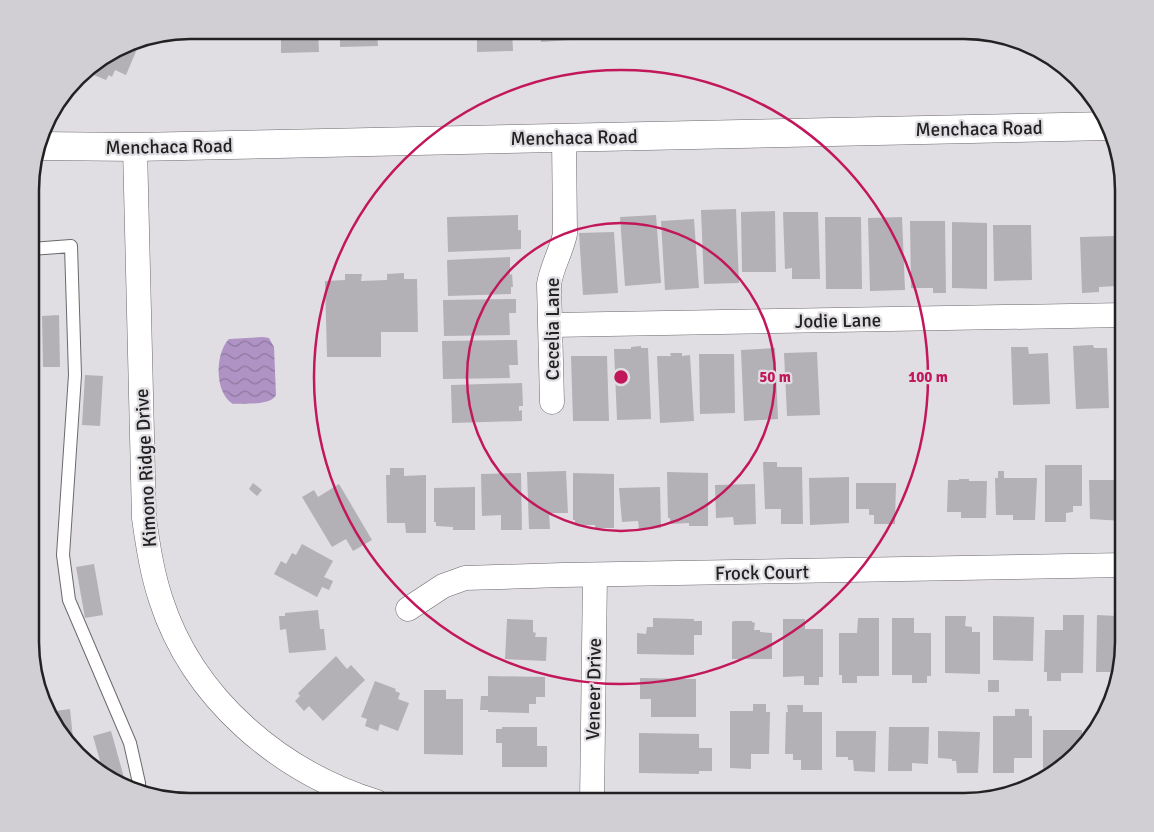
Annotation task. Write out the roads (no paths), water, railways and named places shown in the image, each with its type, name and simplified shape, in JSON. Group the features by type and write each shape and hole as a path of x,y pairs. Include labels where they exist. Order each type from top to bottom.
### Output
{"main road":[{"name":"Menchaca Road","path":"46,146 136,148 1101,126"}],"street":[{"name":"Cecelia Lane","path":"552,402 552,325 549,284 552,269 562,245 565,224 564,137"},
{"name":"Kimono Ridge Drive","path":"136,148 144,518 150,558 161,601 172,628 189,660 211,692 237,720 264,745 295,766 327,784 352,793"},
{"name":"Jodie Lane","path":"552,325 1115,315"},
{"name":"Frock Court","path":"408,609 442,586 465,578 1115,566"},
{"name":"Veneer Drive","path":"592,793 595,575"}],"lane":[{"path":"39,248 71,246 75,374 63,555 69,600 130,743 139,784"}],"water":[{"path":"269,338 274,347 276,395 269,401 233,404 222,391 220,382 219,363 224,345 229,339"}]}
